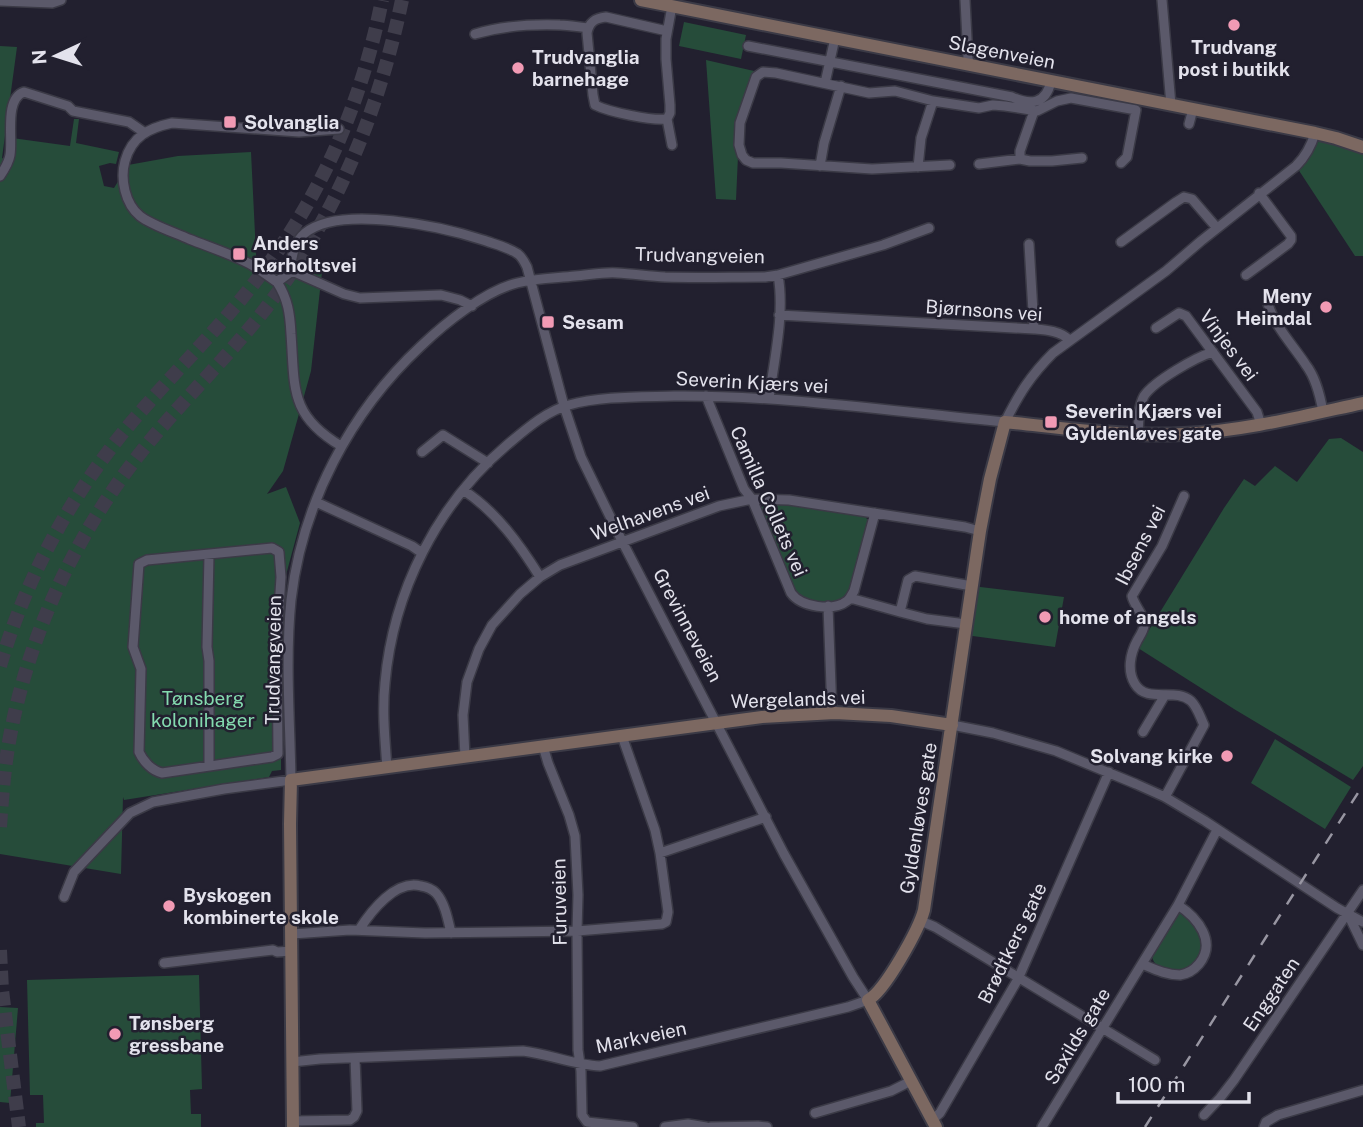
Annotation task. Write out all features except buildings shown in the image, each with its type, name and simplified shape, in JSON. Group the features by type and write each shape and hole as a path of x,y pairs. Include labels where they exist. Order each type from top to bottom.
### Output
{"main road":[{"name":"Slagenveien","path":"641,0 1315,133 1360,147"},
{"name":"Severin Kjærs vei","path":"1005,422 1138,434 1196,433 1261,425 1363,403"},
{"name":"Gyldenløves gate","path":"868,1000 878,992 921,921 980,531 1005,422"},
{"name":"Wergelands vei","path":"291,780 762,717 832,713 891,716 951,725"},
{"name":"Trudvangveien","path":"291,780 293,1124"},
{"name":"Grevinneveien","path":"868,1000 934,1123"}],"street":[{"path":"0,1 52,3 61,0"},
{"path":"965,0 968,59 971,66"},
{"path":"1162,0 1171,105"},
{"path":"672,145 667,119 670,113 666,59 667,31 673,6"},
{"path":"667,31 606,17 597,18 587,33 596,105 660,120 667,119"},
{"path":"475,34 530,25 588,28"},
{"path":"825,83 835,38"},
{"path":"748,46 1012,97 1017,104 1034,111 1020,151 1020,159"},
{"path":"950,165 872,169 753,163 741,155 740,123 756,77 763,72 869,93 895,92 979,108 1043,99 1051,81"},
{"path":"820,166 841,86"},
{"path":"0,176 10,156 11,114 20,93 68,106 73,111 129,122 145,133"},
{"name":"Slagenveien","path":"1034,111 1071,98 1136,110 1127,157 1121,163"},
{"path":"918,167 921,138 933,101"},
{"path":"1189,124 1193,109"},
{"path":"339,128 299,132 172,123 155,127 138,138 127,154 122,174 124,189 132,206 141,216 167,230 250,264 276,282 284,293 289,308 298,402 314,427 341,446"},
{"path":"1069,340 1166,271 1259,193 1296,166 1304,158 1315,133"},
{"path":"979,164 1020,159 1052,161 1082,158"},
{"path":"1246,275 1291,240 1291,236 1259,193"},
{"path":"1121,243 1184,197 1192,199 1217,228"},
{"name":"Grevinneveien","path":"276,282 290,271 293,250 298,239 307,231 319,225 347,220 419,223 465,234 519,254 531,280 564,406 581,457 622,541 824,927 868,1000"},
{"name":"Trudvangveien","path":"291,780 289,688 292,598 301,552 316,502 341,446 383,386 439,328 498,291 531,280 608,273 679,277 765,277 883,245 929,228"},
{"path":"1029,244 1034,329"},
{"path":"276,282 292,271 344,294 360,298 441,295 472,306"},
{"path":"769,399 779,315 778,275"},
{"path":"1268,304 1275,322 1308,366 1320,394 1323,412"},
{"name":"Bjørnsons vei","path":"779,315 1034,329 1060,333 1069,340"},
{"name":"Vinjes vei","path":"1156,328 1175,315 1186,316 1257,412 1261,425"},
{"name":"Gyldenløves gate","path":"1005,422 1024,386 1038,367 1069,340"},
{"path":"1138,434 1139,413 1145,394 1192,360 1213,352"},
{"name":"Severin Kjærs vei","path":"387,768 383,712 388,661 404,592 422,553 463,490 488,463 533,424 564,406 580,402 645,397 706,396 769,399 1005,422"},
{"name":"Camilla Collets vei","path":"706,396 744,489 752,499 794,598 809,606 828,606"},
{"path":"422,452 443,435 488,463"},
{"path":"463,490 497,519 540,577"},
{"name":"Ibsens vei","path":"1164,797 1204,725 1188,699 1175,695 1145,693 1133,680 1131,657 1144,625 1132,596 1162,546 1184,496"},
{"name":"Welhavens vei","path":"465,757 463,715 467,682 479,649 492,625 540,577 573,560 719,506 752,499 789,500 980,531"},
{"path":"316,502 422,553"},
{"path":"832,713 828,606 837,606 854,592 875,513"},
{"path":"275,549 279,552 281,577 277,638 278,754 156,772 141,756 138,743 141,669 134,647 139,564 147,560 209,555 275,549"},
{"path":"209,555 209,766"},
{"path":"900,612 908,580 915,576 972,586"},
{"path":"850,598 928,619 966,624"},
{"path":"1143,732 1165,695"},
{"name":"Wergelands vei","path":"951,725 1033,743 1076,758 1164,797 1363,922"},
{"path":"292,934 359,930 451,933 577,932 666,922 668,917 660,853 648,806 622,736"},
{"name":"Furuveien","path":"543,746 575,836 578,895 578,1050 582,1115 587,1122 633,1127"},
{"name":"Brødtkers gate","path":"934,1123 1018,979 1109,772"},
{"path":"64,897 74,872 130,813 153,802 291,780"},
{"path":"660,853 766,817"},
{"name":"Saxilds gate","path":"1042,1127 1178,905 1217,830"},
{"path":"359,930 373,911 395,890 418,884 430,888 438,896 445,908 451,933"},
{"name":"Enggaten","path":"1204,1115 1234,1080 1363,890"},
{"path":"1142,964 1179,975 1193,970 1201,961 1207,940 1204,932 1178,905"},
{"path":"1348,914 1363,945"},
{"path":"921,921 1155,1060"},
{"path":"164,963 273,950 292,951"},
{"name":"Markveien","path":"292,1062 523,1051 600,1066 868,1000"},
{"path":"293,1124 354,1117 357,1111 355,1058"},
{"path":"815,1113 891,1091 912,1081"},
{"path":"1265,1124 1278,1115 1363,1090"},
{"path":"665,1127 688,1124 708,1127 766,1127"}],"green space":[{"path":"684,22 746,35 741,59 679,46"},
{"name":"Tønsberg kolonihager","path":"0,46 17,47 2,158 12,163 12,138 70,146 74,119 79,119 76,143 119,152 116,164 99,166 104,186 114,188 128,165 178,156 251,152 257,275 322,272 311,371 283,471 267,494 286,487 300,523 286,575 281,614 281,770 272,771 269,777 124,800 123,797 121,874 0,854"},
{"path":"706,60 754,71 738,156 736,200 716,199"},
{"path":"1321,140 1363,154 1363,256 1355,256 1296,166 1315,143"},
{"path":"1341,438 1363,452 1363,766 1353,780 1138,648 1244,479 1255,486 1275,466 1297,482 1329,439"},
{"path":"782,503 864,515 867,519 858,565 844,599 834,602 810,600 794,590 761,511 765,504"},
{"path":"972,586 1064,597 1055,647 965,635"},
{"path":"1275,739 1351,787 1325,829 1251,783"},
{"path":"1180,912 1184,912 1203,932 1203,953 1188,971 1172,971 1157,966 1152,957"},
{"name":"Tønsberg gressbane","path":"199,975 202,1089 190,1090 191,1114 201,1114 201,1127 36,1127 36,1123 44,1123 43,1095 30,1095 27,980"},
{"path":"0,1007 18,1008 10,1103 0,1102"}],"tunnel":[{"path":"0,666 11,632 39,566 92,473 136,417 227,316 261,274 296,223 343,132 365,67 382,0"},
{"path":"0,827 6,763 17,702 42,624 58,586 97,514 120,480 162,426 235,346 269,304 306,249 358,147 383,75 402,0"},
{"path":"0,950 2,990 19,1127"}],"railway":[{"path":"1145,1127 1363,785"}],"place":[{"name":"Trudvang post i butikk","path":"1234,25"},
{"name":"Trudvanglia barnehage","path":"518,68"},
{"name":"Solvanglia","path":"230,122"},
{"name":"Anders Rørholtsvei","path":"239,254"},
{"name":"Meny Heimdal","path":"1326,307"},
{"name":"Sesam","path":"548,322"},
{"name":"Severin Kjærs vei Gyldenløves gate","path":"1051,422"},
{"name":"home of angels","path":"1045,617"},
{"name":"Solvang kirke","path":"1227,756"},
{"name":"Byskogen kombinerte skole","path":"169,906"},
{"name":"Tønsberg gressbane","path":"115,1034"}]}
